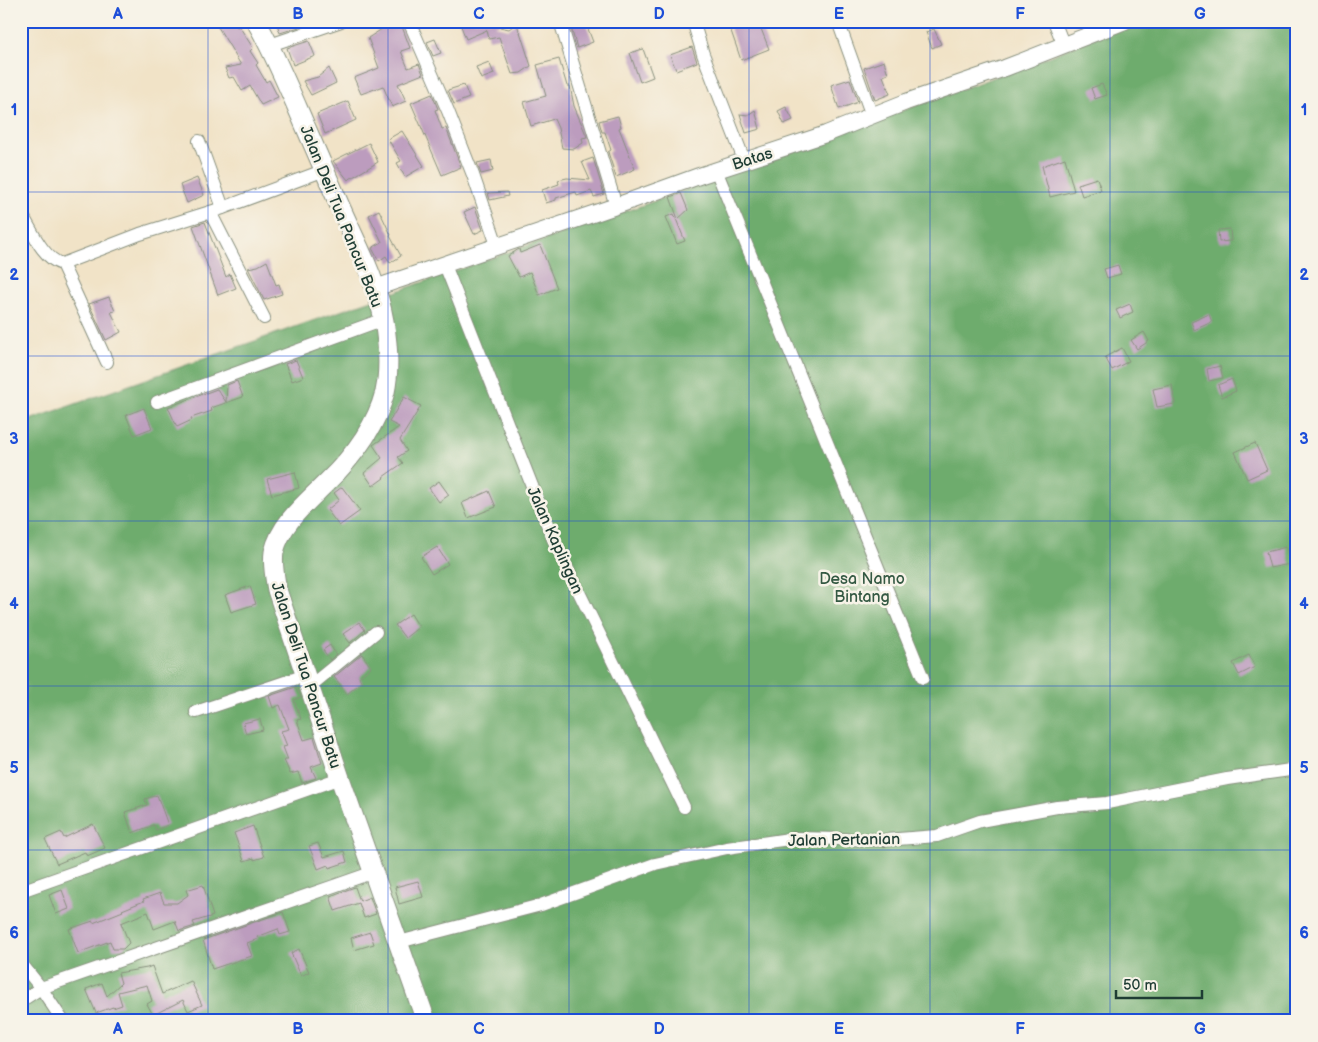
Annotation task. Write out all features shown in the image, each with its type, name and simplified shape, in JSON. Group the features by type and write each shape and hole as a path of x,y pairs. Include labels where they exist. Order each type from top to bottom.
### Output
{"main road":[{"name":"Jalan Deli Tua Pancur Batu","path":"256,21 270,45 325,170 375,288 384,319 388,354 385,393 360,444 343,466 292,518 274,552 273,568 277,590 307,681 426,1021"}],"street":[{"path":"270,45 341,21"},
{"path":"409,21 448,111 497,245"},
{"path":"560,21 616,206"},
{"path":"693,21 703,54 744,160"},
{"path":"1054,21 1064,46"},
{"name":"Batas","path":"375,288 616,206 744,160 826,134 1064,46 1125,21"},
{"path":"840,27 872,116"},
{"path":"199,141 223,208"},
{"path":"21,213 46,254 53,262 62,264 140,234 223,208 325,170"},
{"path":"716,170 923,678"},
{"path":"210,212 264,318"},
{"path":"62,264 107,362"},
{"name":"Jalan Kaplingan","path":"445,264 552,539 684,808"},
{"path":"157,402 384,319"},
{"path":"196,712 307,681 376,632"},
{"name":"Jalan Pertanian","path":"399,942 541,905 655,864 728,848 796,838 885,840 937,836 989,820 1057,807 1107,803 1227,779 1297,769"},
{"path":"21,891 340,778"},
{"path":"21,1000 41,988 374,872"},
{"path":"21,963 41,988 63,1021"}],"green space":[{"name":"Desa Namo Bintang","path":"1135,21 1297,21 1297,1021 21,1021 21,423 669,196 1033,63"}],"building":[{"path":"226,21 233,21 237,27 239,26 253,48 250,51 258,63 256,65 266,82 269,80 278,97 261,105 250,86 242,91 234,77 229,78 225,68 241,65 218,27"},
{"path":"276,21 297,21 299,27 280,33"},
{"path":"379,21 400,21 410,48 401,51 408,68 419,64 423,74 398,84 406,101 392,107 383,86 361,94 354,78 379,68 368,38 382,29"},
{"path":"459,21 507,21 495,26 509,29 517,23 531,66 521,73 512,74 499,37 489,39 487,30 466,39"},
{"path":"569,21 585,21 593,42 577,48"},
{"path":"747,21 758,21 769,49 741,60 730,28"},
{"path":"934,29 941,44 932,48 926,32"},
{"path":"435,39 441,53 433,56 427,42"},
{"path":"309,41 315,56 293,65 287,48"},
{"path":"692,47 697,62 676,70 670,55"},
{"path":"643,49 653,77 640,82 630,53"},
{"path":"559,59 567,86 570,86 574,106 587,137 582,138 583,143 574,149 562,148 554,119 531,126 524,102 546,96 537,65"},
{"path":"884,61 888,74 883,76 890,94 875,100 864,68"},
{"path":"489,62 494,74 481,79 476,67"},
{"path":"329,68 336,83 311,95 303,81 318,77"},
{"path":"850,79 858,102 839,109 831,85"},
{"path":"1102,84 1107,95 1095,99 1091,88"},
{"path":"464,85 469,98 454,104 448,90"},
{"path":"432,94 438,109 435,110 442,129 446,128 461,167 442,175 411,103"},
{"path":"348,101 356,120 325,134 317,114"},
{"path":"786,107 793,120 784,124 778,111"},
{"path":"755,110 760,129 746,133 740,114 748,115"},
{"path":"618,116 621,127 619,128 635,169 616,177 608,152 611,150 599,121"},
{"path":"402,131 424,166 405,177 397,163 401,161 388,139"},
{"path":"369,143 378,162 348,180 333,161"},
{"path":"593,158 604,194 594,197 591,191 577,196 576,192 546,203 542,190 559,184 558,180 567,178 590,180 582,162"},
{"path":"1065,158 1074,191 1050,197 1042,166"},
{"path":"491,160 493,171 481,174 477,163"},
{"path":"197,178 204,195 187,203 180,185"},
{"path":"1097,178 1101,190 1082,196 1078,184"},
{"path":"507,192 508,196 490,200 488,193"},
{"path":"681,193 688,210 678,219 670,197"},
{"path":"475,207 483,230 474,234 464,212"},
{"path":"379,210 401,256 390,263 386,256 379,261 372,248 382,242 369,215"},
{"path":"674,214 685,241 677,244 666,217"},
{"path":"205,222 226,277 230,274 236,288 218,295 193,226"},
{"path":"1230,229 1231,241 1219,242 1218,230"},
{"path":"540,245 557,288 539,295 530,272 519,277 508,256 519,249 520,253"},
{"path":"267,261 276,285 279,284 282,294 264,300 248,268 258,266"},
{"path":"1118,265 1121,274 1107,278 1104,269"},
{"path":"109,297 115,311 111,312 121,332 106,340 89,304"},
{"path":"1130,304 1133,312 1120,318 1116,310"},
{"path":"1209,314 1212,322 1194,330 1191,322"},
{"path":"1144,332 1149,341 1137,349 1131,340"},
{"path":"1122,348 1129,361 1112,370 1105,357"},
{"path":"296,360 303,377 292,381 285,364"},
{"path":"1220,366 1223,378 1209,381 1207,369"},
{"path":"1232,379 1236,391 1222,397 1218,385"},
{"path":"237,381 243,397 211,408 212,411 191,418 192,420 177,427 168,407 217,389 226,402 227,385"},
{"path":"1172,385 1175,404 1157,407 1153,389"},
{"path":"404,397 421,406 400,440 407,451 398,457 403,463 373,486 364,473 382,458 373,445 399,427 389,422"},
{"path":"144,408 152,428 134,435 126,415"},
{"path":"1255,443 1267,470 1247,479 1235,452"},
{"path":"295,472 299,488 272,495 267,479"},
{"path":"439,481 449,495 439,502 429,488"},
{"path":"342,487 360,511 339,526 327,510 339,500 334,493"},
{"path":"489,491 496,507 468,518 462,503"},
{"path":"437,547 448,564 432,574 421,557"},
{"path":"1286,547 1290,564 1270,568 1266,552"},
{"path":"250,586 256,604 231,612 225,595"},
{"path":"411,614 419,627 405,638 395,625"},
{"path":"359,622 365,630 350,643 343,634"},
{"path":"330,645 336,654 330,660 323,650"},
{"path":"362,654 371,667 359,677 362,682 347,694 334,677"},
{"path":"1249,655 1255,667 1239,675 1233,663"},
{"path":"296,687 301,697 294,700 301,719 297,720 304,740 314,737 322,763 311,767 316,778 302,783 298,772 290,774 284,760 288,760 283,747 287,746 281,731 289,729 280,705 273,708 269,696"},
{"path":"260,719 263,730 246,734 243,723"},
{"path":"157,795 168,825 156,830 154,825 132,833 125,812 147,805 145,799"},
{"path":"93,824 105,848 87,856 85,852 57,864 45,839 61,832 64,838"},
{"path":"253,826 264,857 244,861 234,833"},
{"path":"318,843 324,857 344,851 347,862 329,868 328,865 318,869 309,846"},
{"path":"418,881 423,897 399,904 395,887"},
{"path":"203,885 213,916 193,922 195,926 179,931 175,921 154,929 148,912 121,923 129,943 123,949 113,949 110,941 78,953 69,929 93,921 93,923 160,893 164,903 177,903 188,895 186,890"},
{"path":"355,887 360,901 370,897 376,914 364,918 359,903 335,911 330,896"},
{"path":"62,890 69,909 56,914 49,895"},
{"path":"283,912 290,932 280,935 278,929 257,937 258,939 247,943 252,956 212,969 203,940"},
{"path":"370,932 374,944 354,950 351,938"},
{"path":"299,949 309,972 301,976 291,953"},
{"path":"152,966 162,994 191,981 202,1005 188,1011 183,1000 153,1015 147,1004 152,1001 147,985 118,992 122,1005 96,1013 86,989 102,983 107,996 121,983 118,973"}]}
